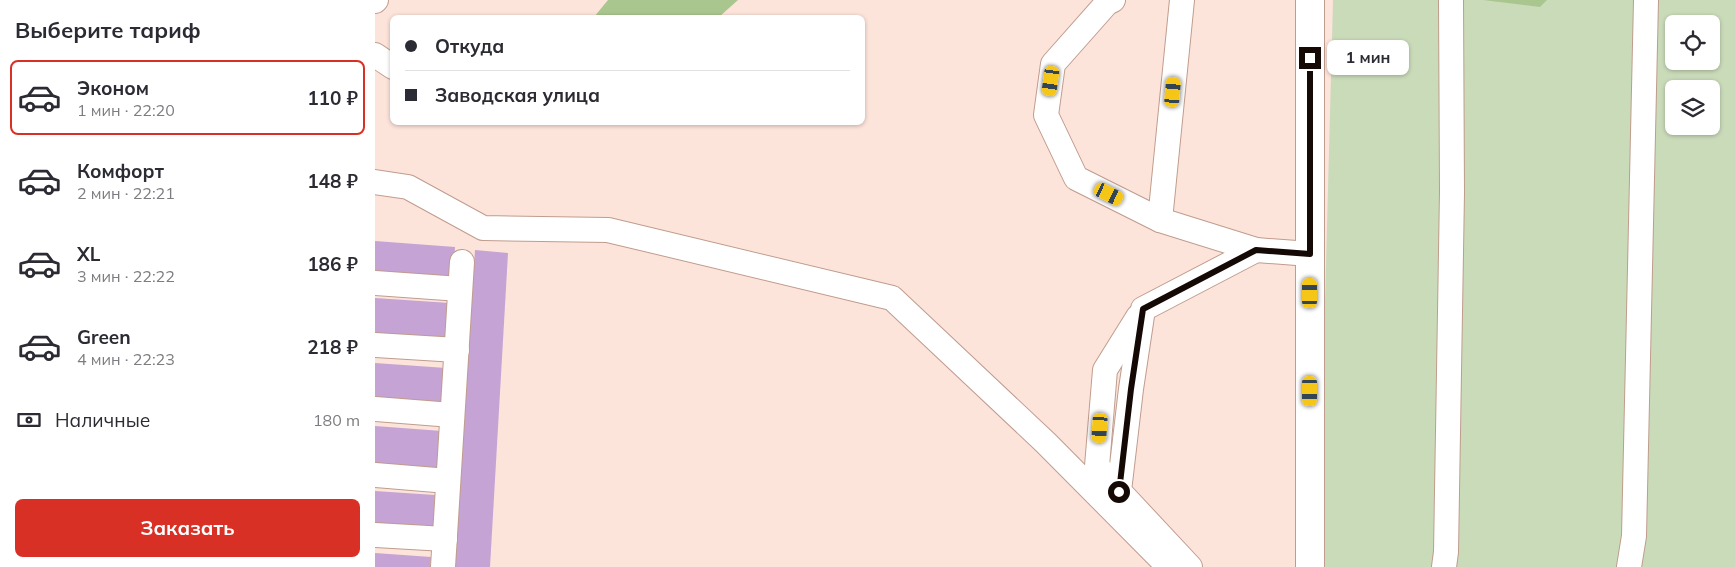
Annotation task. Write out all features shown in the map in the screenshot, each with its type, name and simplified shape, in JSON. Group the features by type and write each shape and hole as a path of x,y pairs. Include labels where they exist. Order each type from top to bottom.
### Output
{"main road":[{"path":"1310,567 1311,0"}],"street":[{"path":"1113,0 1107,3 1053,64 1046,115 1075,178 1160,220 1256,250 1310,254"},
{"path":"1160,220 1182,0"},
{"path":"1444,567 1446,552 1453,192 1451,0"},
{"path":"1629,567 1634,536 1646,0"},
{"path":"375,55 390,65"},
{"path":"375,182 408,187 483,228 608,230 892,298 1046,443 1169,567"},
{"path":"1191,567 1119,492 1097,466 1105,370 1143,309 1256,250"},
{"path":"443,567 462,262"},
{"path":"375,282 460,289"},
{"path":"375,345 457,350"},
{"path":"375,409 452,415"},
{"path":"375,475 448,481"},
{"path":"375,535 445,539"}],"green space":[{"path":"608,0 738,0 721,15 596,15"},
{"path":"1333,0 1735,0 1735,567 1318,567"},
{"path":"1483,0 1547,0 1540,7"}],"building":[{"path":"375,241 455,247 453,279 375,273"},
{"path":"475,250 508,253 490,567 454,567"},
{"path":"375,298 450,303 448,341 375,336"},
{"path":"375,363 446,368 443,406 375,401"},
{"path":"375,426 442,431 440,469 375,464"},
{"path":"375,491 435,495 433,533 375,528"},
{"path":"375,553 431,557 430,567 375,567"}],"route":[{"path":"1119,492 1143,309 1256,250 1310,254 1310,58"}]}
